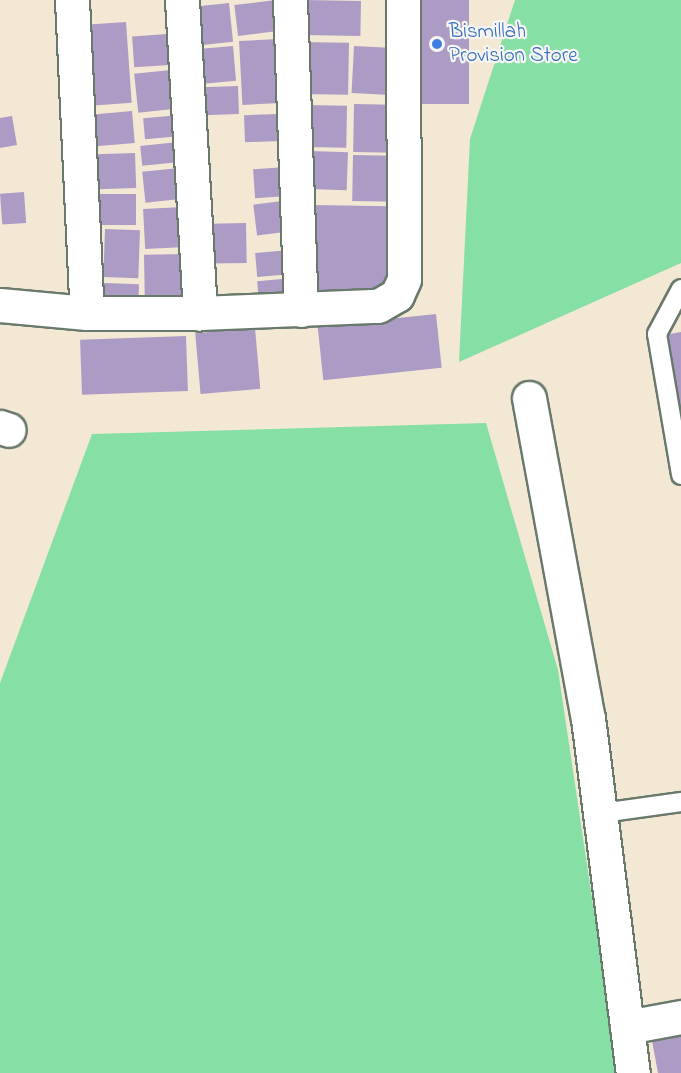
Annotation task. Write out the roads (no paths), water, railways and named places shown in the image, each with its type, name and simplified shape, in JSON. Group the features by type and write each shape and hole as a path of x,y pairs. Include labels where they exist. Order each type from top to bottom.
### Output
{"street":[{"path":"72,0 87,313"},
{"path":"182,0 200,313"},
{"path":"290,0 301,310"},
{"path":"0,305 87,313 200,313 378,306 397,295 404,279 403,0"},
{"path":"529,398 602,813 633,1073"},
{"path":"627,1027 681,1017"}],"lane":[{"path":"681,289 657,334 681,475"},
{"path":"602,813 681,802"}],"place":[{"name":"Bismillah Provision Store","path":"437,44"}]}
